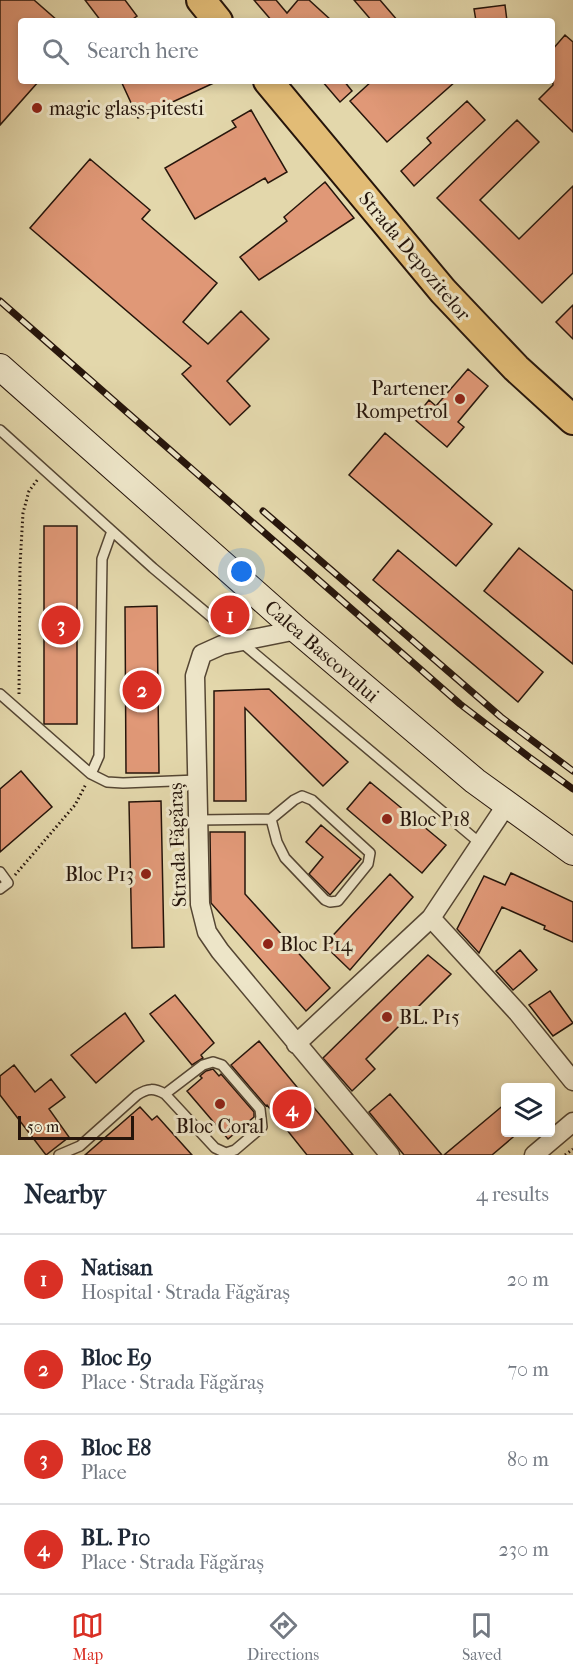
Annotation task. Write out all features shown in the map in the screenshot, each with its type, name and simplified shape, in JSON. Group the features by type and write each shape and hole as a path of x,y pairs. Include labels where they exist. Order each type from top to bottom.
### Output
{"main road":[{"path":"201,0 216,18"},
{"name":"Strada Depozitelor","path":"270,84 442,291 516,368 573,420"}],"street":[{"name":"Calea Bascovului","path":"0,367 297,630 475,781 573,852"},
{"name":"Strada Făgăraș","path":"297,630 222,645 202,654 195,676 202,918 207,932 220,951 390,1155"},
{"path":"296,1044 430,918 507,804"},
{"path":"430,918 518,1013 573,1081"},
{"path":"534,1155 573,1122"}],"lane":[{"path":"0,430 153,568 481,844"},
{"path":"91,774 99,756 102,560 112,531"},
{"path":"0,694 91,774 107,782 197,780"},
{"path":"198,820 271,819 302,796 312,800 370,853 368,864 338,901 325,900 285,858 277,842 271,819"},
{"path":"0,872 4,886"},
{"path":"59,1155 80,1146 137,1095 147,1089 157,1089 165,1095 215,1148 226,1154 235,1150 262,1127 260,1109 222,1065 213,1062 203,1065 165,1095"}],"path":[{"path":"19,711 20,565 23,513 29,491 45,470"},
{"path":"4,886 75,805 91,774"},
{"path":"565,1155 573,1149"}],"building":[{"path":"0,0 34,0 55,18 18,18 18,84 36,84 0,125"},
{"path":"85,0 125,0 137,16 134,18 99,18"},
{"path":"254,0 276,0 287,13 298,0 309,0 329,18 269,18"},
{"path":"354,0 380,0 395,18 369,18"},
{"path":"505,5 507,18 476,18 474,9"},
{"path":"565,35 573,42 573,132 539,99 555,84 555,47"},
{"path":"122,84 212,84 138,118"},
{"path":"325,84 346,84 352,91 340,102"},
{"path":"369,84 453,84 387,142 350,101"},
{"path":"467,101 485,120 414,186 401,171 431,143 427,138"},
{"path":"251,110 287,172 268,183 265,178 195,219 165,168 236,127 232,121"},
{"path":"517,120 539,142 480,200 519,239 573,186 573,273 542,303 437,198"},
{"path":"90,159 150,210 142,219 217,283 183,322 208,344 241,311 269,339 227,381 250,406 230,425 182,374 191,366 30,228"},
{"path":"325,182 354,218 259,280 240,257 287,221 284,217"},
{"path":"573,305 573,339 556,322"},
{"path":"468,369 488,386 458,422 464,427 447,447 414,419 429,400 436,406"},
{"path":"385,433 492,524 456,566 349,475"},
{"path":"44,526 77,526 77,724 44,724"},
{"path":"519,548 573,591 573,664 484,591"},
{"path":"398,550 543,672 518,702 373,580"},
{"path":"222,596 242,613 231,625 212,607"},
{"path":"157,606 159,773 126,773 125,607"},
{"path":"269,689 348,762 323,786 245,708 246,801 214,801 214,691"},
{"path":"21,771 52,807 0,852 0,789"},
{"name":"Bloc P18","path":"370,782 446,845 422,873 347,809"},
{"name":"Bloc P13","path":"161,801 164,947 132,948 129,802"},
{"path":"321,825 361,859 330,895 309,874 323,857 306,842"},
{"name":"Bloc P14","path":"210,832 245,832 245,894 330,988 306,1011 211,903"},
{"path":"511,873 573,902 573,942 544,929 545,926 502,907 479,953 457,929 484,876 505,885"},
{"path":"390,874 413,897 350,970 324,945"},
{"path":"520,950 537,970 513,990 496,971"},
{"name":"BL. P15","path":"428,955 451,974 366,1059 375,1069 352,1091 323,1058"},
{"path":"550,991 573,1023 553,1036 529,1005"},
{"path":"175,995 214,1043 201,1055 203,1058 192,1065 150,1014"},
{"path":"125,1013 144,1041 96,1083 71,1055"},
{"path":"259,1041 353,1155 307,1155 231,1065"},
{"path":"14,1065 35,1092 51,1079 65,1097 49,1109 69,1137 46,1155 0,1095 0,1076"},
{"name":"Bloc Coral","path":"213,1069 219,1076 221,1074 254,1112 254,1117 228,1139 187,1091 202,1078 200,1076"},
{"path":"390,1094 442,1155 404,1155 369,1112"},
{"path":"140,1107 152,1120 157,1116 192,1155 85,1155"},
{"path":"501,1107 501,1137 513,1137 492,1155 444,1155"}],"railway":[{"path":"0,301 460,704 573,789"},
{"path":"263,511 501,717 573,771"}],"place":[{"name":"magic glass-pitesti","path":"37,108"},
{"name":"Partener Rompetrol","path":"460,399"},
{"name":"Natisan","path":"230,615"},
{"name":"Bloc E8","path":"61,625"},
{"name":"Bloc E9","path":"142,690"},
{"name":"Bloc P18","path":"387,819"},
{"name":"Bloc P13","path":"146,874"},
{"name":"Bloc P14","path":"268,944"},
{"name":"BL. P15","path":"387,1017"},
{"name":"Bloc Coral","path":"220,1104"},
{"name":"BL. P10","path":"292,1109"}]}
